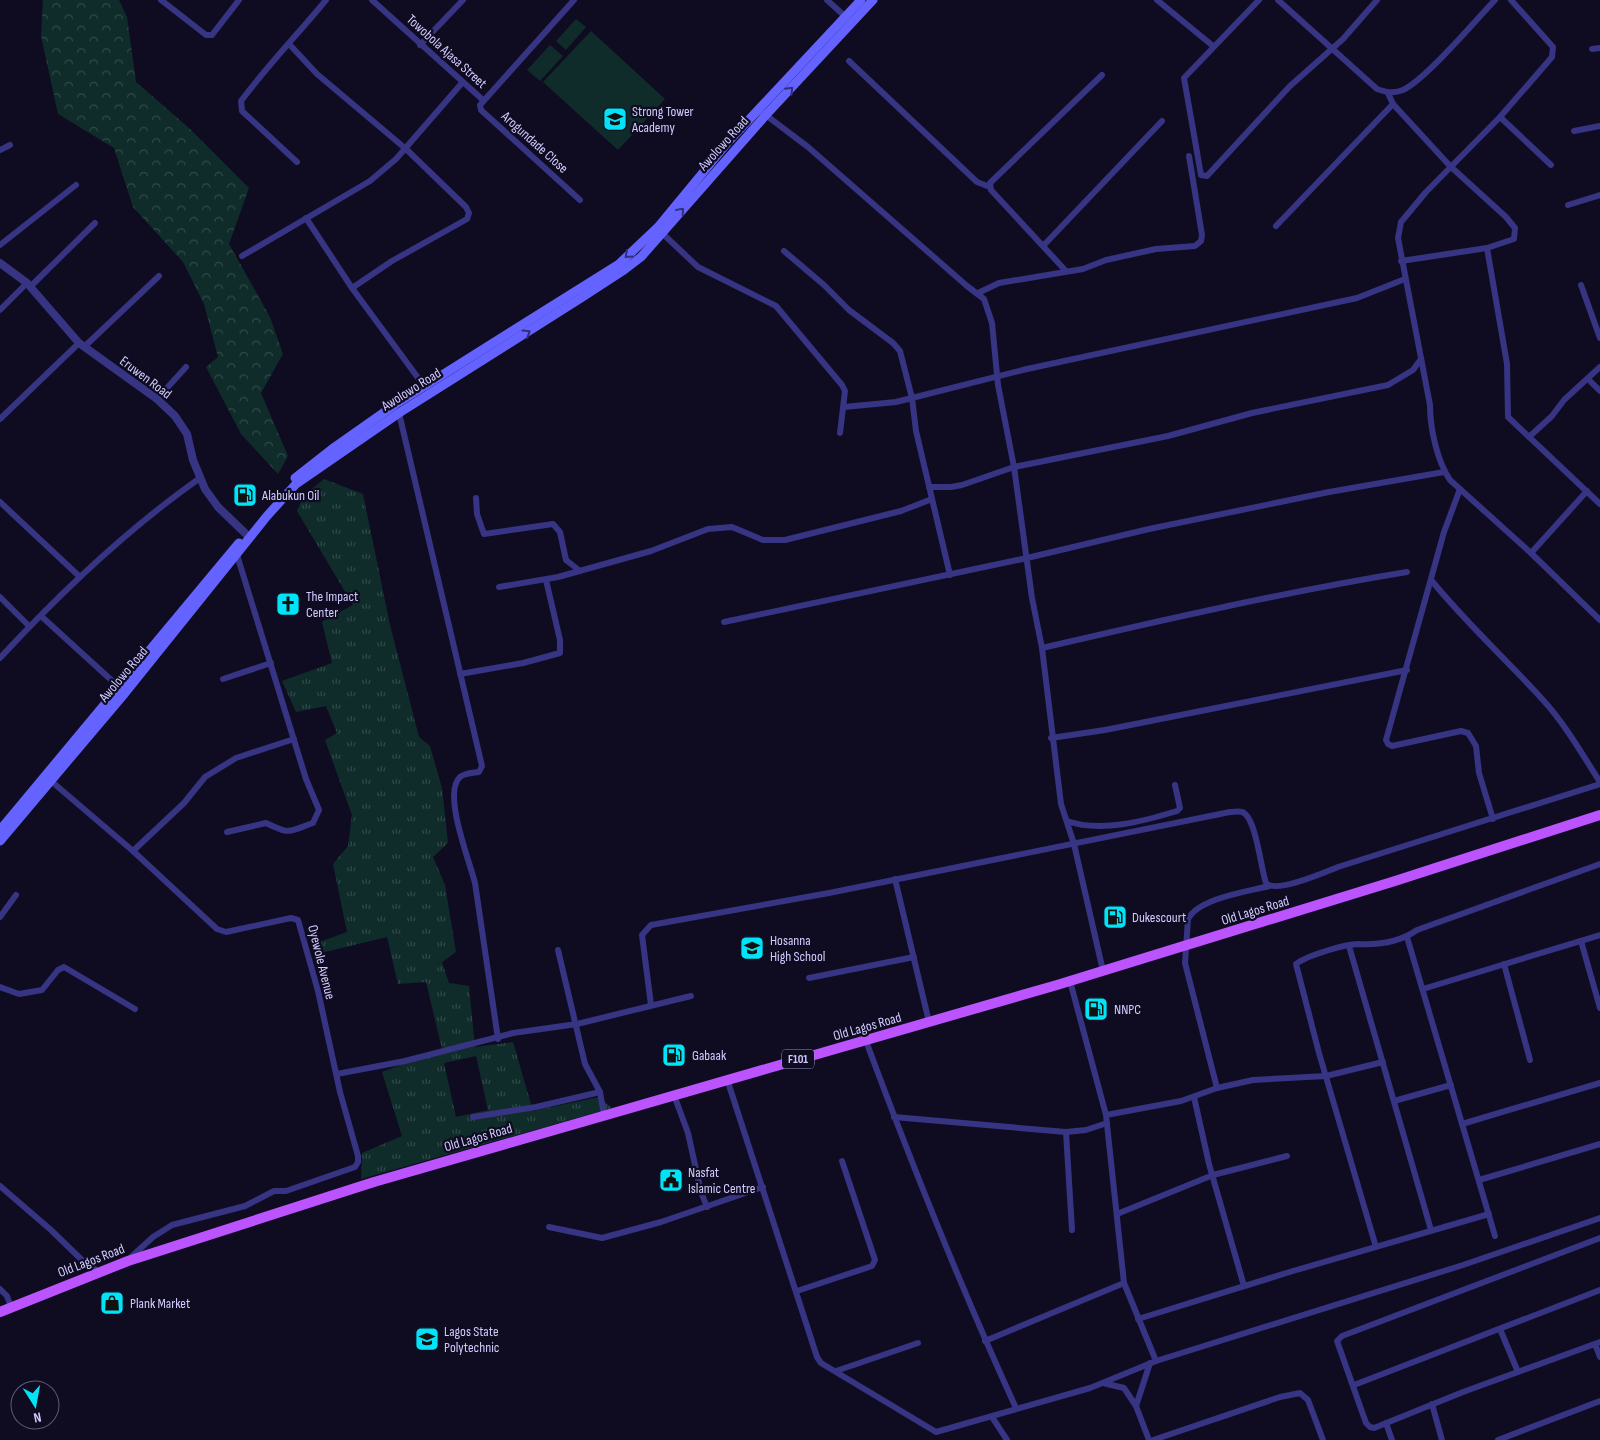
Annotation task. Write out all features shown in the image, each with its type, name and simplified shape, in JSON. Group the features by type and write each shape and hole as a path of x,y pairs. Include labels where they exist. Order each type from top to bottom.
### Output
{"main road":[{"name":"Awolowo Road","path":"849,20 861,0"},
{"name":"Awolowo Road","path":"294,482 398,413 624,270 640,257 762,113 849,20 873,0"},
{"name":"Awolowo Road","path":"0,830 120,688 246,534 294,482 332,448 424,386 619,264 658,227 729,140 762,113"},
{"name":"Awolowo Road","path":"0,841 237,555 286,490"},
{"name":"Old Lagos Road","path":"0,1312 98,1271 374,1182 727,1079 866,1041 1187,946 1600,815"}],"street":[{"path":"161,0 206,35 212,35 239,0"},
{"path":"297,162 242,111 240,106 241,101 260,75 290,45 326,0"},
{"name":"Towobola Ajasa Street","path":"372,0 483,100"},
{"path":"420,45 463,0"},
{"path":"483,100 574,0"},
{"path":"827,0 849,20"},
{"path":"1157,0 1213,46"},
{"path":"1260,0 1188,72 1183,83 1201,175 1207,176 1284,92 1348,34 1377,0"},
{"path":"1278,0 1330,49 1377,89 1388,93 1402,90 1420,77 1495,0"},
{"path":"1511,0 1554,50 1552,57 1500,117 1450,166 1400,222 1398,238 1401,260 1430,405 1431,423 1444,472 1531,552 1600,620"},
{"path":"290,45 332,88 406,149 466,207 469,213 467,219 352,288"},
{"path":"1592,49 1600,48"},
{"path":"849,61 977,182 990,187 1065,270"},
{"path":"990,187 990,183 1102,75"},
{"path":"242,256 370,181 406,149 462,83"},
{"path":"1388,93 1393,104 1450,166 1506,217 1515,228 1514,239 1487,248 1401,260"},
{"name":"Arogundade Close","path":"483,100 480,105 481,110 580,200"},
{"path":"1276,226 1393,104"},
{"path":"762,113 808,146 984,299 992,323 997,377 1014,467 1042,648 1061,804 1074,844 1103,971"},
{"path":"1500,117 1552,165"},
{"path":"1044,245 1162,121"},
{"path":"1574,131 1600,126"},
{"path":"0,150 10,145"},
{"path":"978,293 999,283 1065,270 1083,269 1106,260 1156,250 1195,246 1201,241 1202,235 1189,156"},
{"path":"0,245 76,185"},
{"path":"1568,205 1600,195"},
{"path":"306,218 352,288 424,386"},
{"path":"0,310 96,223"},
{"path":"662,233 698,266 776,306 845,390 840,433"},
{"path":"1487,248 1507,364 1508,417 1600,504"},
{"path":"784,251 824,285 849,310 894,343 900,351 912,398 916,431 950,575"},
{"name":"Eruwen Road","path":"0,263 28,285 81,345 157,399 175,416 187,434 200,478 218,507 246,534"},
{"path":"0,418 160,276"},
{"path":"844,408 862,407 912,398 997,377 1357,298 1405,279"},
{"path":"1581,285 1600,338"},
{"path":"929,487 962,485 1014,467 1168,436 1252,413 1388,385 1413,370 1421,359"},
{"path":"157,399 186,367"},
{"path":"1529,437 1552,416 1564,400 1600,367"},
{"path":"1588,379 1600,391"},
{"path":"398,413 482,766 479,772 464,774 458,778 454,790 459,834 470,858 475,883 498,1039"},
{"path":"724,622 950,575 1148,529 1329,492 1444,472"},
{"path":"0,658 119,539 200,478"},
{"path":"1460,488 1444,532 1407,670 1387,731 1388,744 1392,746 1461,731 1468,732 1476,746 1479,773 1493,819"},
{"path":"1531,552 1587,492"},
{"path":"476,498 477,514 484,534 553,524 560,532 566,560 580,571"},
{"path":"499,587 546,580 580,571 651,551 708,529 732,527 763,540 785,540 901,511 932,499"},
{"path":"0,502 80,578"},
{"path":"227,832 266,823 276,830 288,832 313,823 318,816 319,810 306,779 237,555"},
{"path":"1042,648 1334,584 1407,572"},
{"path":"460,674 523,663 562,652 546,580"},
{"path":"1217,1088 1185,963 1187,926 1192,912 1212,901 1268,886 1320,876 1338,867 1493,819 1600,783 1578,746 1543,700 1472,628 1432,581"},
{"path":"0,596 30,626"},
{"path":"41,616 120,688"},
{"path":"223,679 271,663"},
{"path":"1052,738 1105,730 1407,670"},
{"path":"133,852 184,803 205,777 236,758 294,740"},
{"name":"Oyewole Avenue","path":"51,781 133,852 217,929 226,932 291,918 298,920 358,1162 355,1167 291,1189 261,1196 245,1206 172,1225 153,1237 128,1261"},
{"path":"1067,821 1080,826 1110,826 1177,811 1180,808 1180,804 1175,785"},
{"path":"651,1004 642,935 651,925 896,879 1230,812 1242,812 1250,820 1264,879 1268,886"},
{"path":"1376,1247 1326,1076 1296,964 1339,948 1356,944 1375,945 1407,937 1417,930 1600,864"},
{"path":"896,879 929,1022"},
{"path":"0,916 16,895"},
{"path":"1423,989 1600,935"},
{"path":"1407,937 1495,1236"},
{"path":"1581,941 1600,1008"},
{"path":"1349,946 1431,1230"},
{"path":"558,950 585,1064 600,1092 604,1115"},
{"path":"809,978 914,957"},
{"path":"1504,964 1530,1060"},
{"path":"0,987 19,994 42,990 58,970 64,967 135,1009"},
{"path":"1070,981 1106,1115 1124,1283 1153,1362 1136,1406"},
{"path":"337,1074 404,1061 498,1039 513,1033 577,1024 651,1004 691,996"},
{"path":"866,1041 894,1116 985,1341 1016,1408"},
{"path":"1106,1115 1194,1097 1217,1088 1253,1080 1326,1076 1383,1062"},
{"path":"727,1079 817,1357 821,1363 936,1432 1103,1383 1153,1362 1463,1265 1600,1218"},
{"path":"1462,1124 1600,1083"},
{"path":"1394,1101 1451,1085"},
{"path":"473,1117 536,1107 600,1092"},
{"path":"674,1095 688,1133 701,1192 708,1207"},
{"path":"1194,1097 1213,1175 1244,1286"},
{"path":"894,1116 1066,1132 1086,1130 1107,1123"},
{"path":"1066,1132 1072,1230"},
{"path":"1479,1180 1600,1144"},
{"path":"1117,1214 1213,1175 1288,1156"},
{"path":"797,1292 872,1266 875,1260 842,1161"},
{"path":"0,1186 85,1263 98,1271"},
{"path":"549,1227 598,1238 629,1232 763,1187"},
{"path":"1138,1319 1489,1214"},
{"path":"1600,1238 1342,1336 1337,1341 1370,1427 1386,1423 1432,1404 1598,1343 1600,1357"},
{"path":"985,1341 1124,1283"},
{"path":"0,1289 7,1296 11,1307"},
{"path":"1354,1385 1600,1290"},
{"path":"1500,1329 1518,1372"},
{"path":"836,1371 918,1343"},
{"path":"1103,1383 1124,1388 1136,1406 1151,1440 1280,1397 1300,1393 1308,1400 1323,1440"},
{"path":"1498,1440 1600,1401"},
{"path":"1432,1404 1442,1440"},
{"path":"992,1417 1007,1440"},
{"path":"1386,1423 1392,1440"}],"green space":[{"path":"43,0 119,0 127,17 136,82 189,128 249,188 229,244 270,317 283,354 261,393 288,456 278,474 241,434 206,367 218,357 204,304 183,262 133,207 114,148 58,114 41,36"},
{"path":"576,19 586,27 566,50 556,41"},
{"path":"591,31 665,99 618,150 543,82"},
{"path":"550,45 563,56 540,81 527,70"},
{"path":"324,479 363,494 390,625 419,737 430,746 442,788 448,843 433,857 445,885 456,952 442,962 449,983 469,986 475,1047 513,1042 533,1111 599,1097 612,1108 361,1179 362,1153 402,1136 382,1072 442,1049 426,982 398,984 387,937 321,953 317,943 347,932 333,864 348,846 352,815 325,740 337,733 326,706 296,712 282,681 332,663 322,622 353,605 297,511 304,495","holes":["476,1056 488,1110 456,1117 444,1063"]}],"place":[{"name":"Strong Tower Academy","path":"615,119"},
{"name":"Alabukun Oil","path":"245,495"},
{"name":"The Impact Center","path":"288,604"},
{"name":"Dukescourt","path":"1115,917"},
{"name":"Hosanna High School","path":"752,948"},
{"name":"NNPC","path":"1096,1009"},
{"name":"Gabaak","path":"674,1055"},
{"name":"Nasfat Islamic Centre","path":"671,1180"},
{"name":"Plank Market","path":"112,1303"},
{"name":"Lagos State Polytechnic","path":"427,1339"}]}
